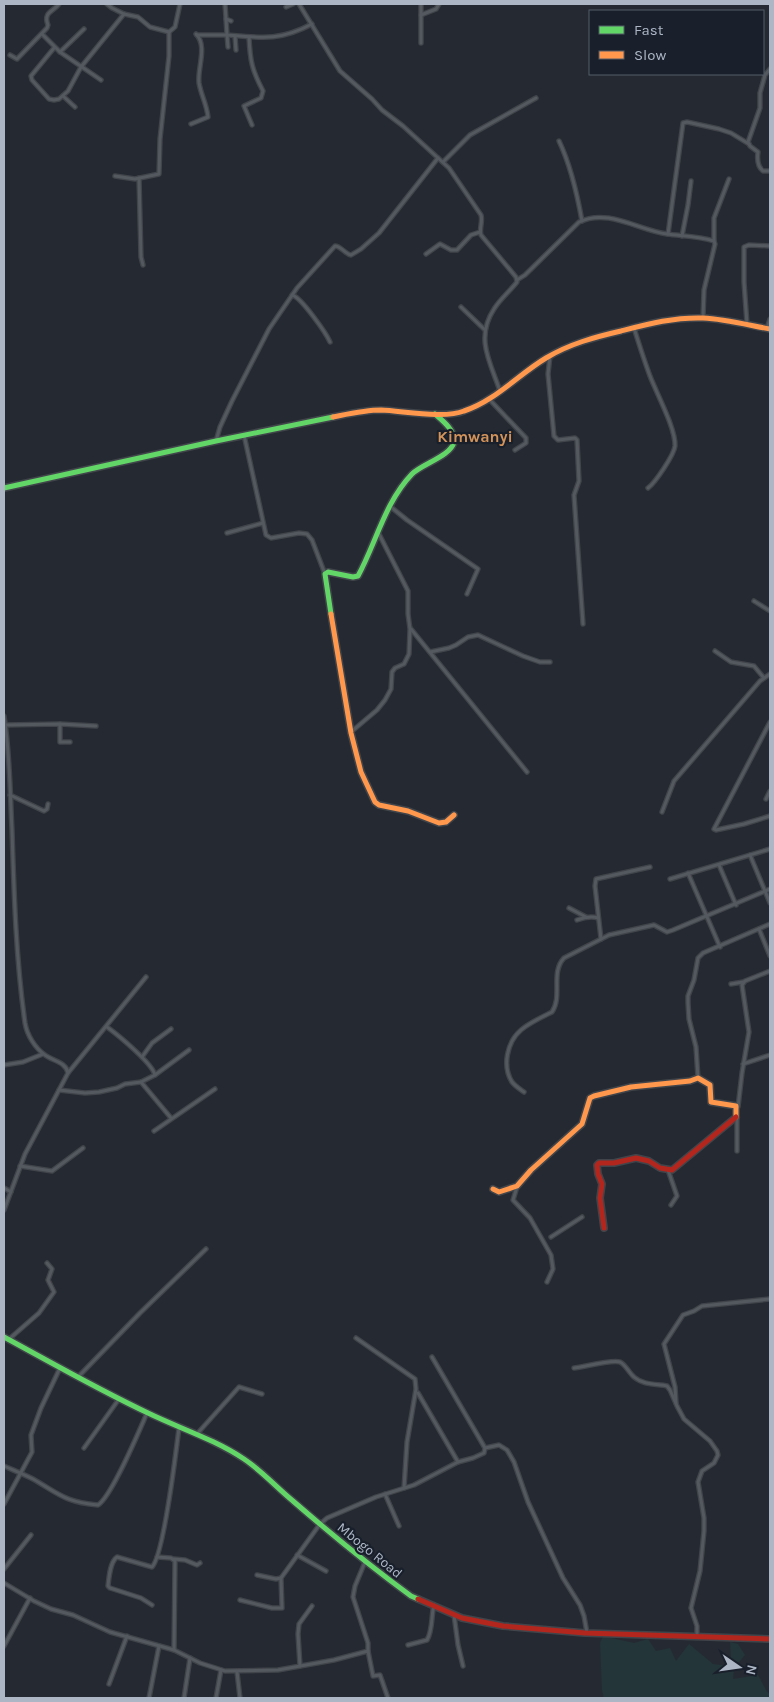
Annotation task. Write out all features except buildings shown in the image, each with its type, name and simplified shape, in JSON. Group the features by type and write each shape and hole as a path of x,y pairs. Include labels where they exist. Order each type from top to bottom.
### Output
{"street":[{"path":"10,55 17,59 42,34 48,25 46,16 59,4"},
{"path":"107,4 124,14 138,17 150,27 170,32"},
{"path":"115,176 135,179 158,174 170,32 176,27 180,4"},
{"path":"225,4 228,47"},
{"path":"286,7 293,4"},
{"path":"299,4 337,67 345,76 372,98 382,110 404,126 443,162 456,177 480,213 482,220 480,232 482,237 517,280"},
{"path":"421,4 422,43"},
{"path":"421,16 436,9 439,4"},
{"path":"54,48 31,78 51,100 56,100 63,96 70,88 80,67 124,14"},
{"path":"226,19 231,21"},
{"path":"190,124 208,117 199,81 201,42 196,34 266,38 285,36 312,24"},
{"path":"60,52 84,28"},
{"path":"42,34 54,48 101,80"},
{"path":"235,36 236,50"},
{"path":"249,37 250,58 263,91 262,98 244,106 252,125"},
{"path":"749,144 760,108 760,93 765,75 770,69"},
{"path":"63,96 75,107"},
{"path":"443,162 470,135 536,98"},
{"path":"668,234 683,123 687,122 731,133 758,152 758,166 763,171 770,171"},
{"path":"559,140 576,189 582,221"},
{"path":"216,441 232,401 269,329 292,295 334,246 351,255 373,239 438,158"},
{"path":"139,178 141,257 143,265"},
{"path":"703,318 704,290 715,244 714,218 729,179"},
{"path":"682,236 691,181"},
{"path":"500,391 485,345 484,329 494,308 517,280 525,275 574,226 589,218 607,218 668,234 714,241"},
{"path":"426,254 440,244 451,250 457,250 470,234 480,232"},
{"path":"747,324 744,246 770,246"},
{"path":"292,295 296,296 304,305 330,342"},
{"path":"461,308 484,329"},
{"path":"4,488 244,435 359,412 378,410 435,414 463,412 490,399 550,355 573,344 670,319 703,318 769,329 770,320"},
{"path":"634,328 649,374 666,414 675,446 655,481 648,488"},
{"path":"550,355 548,374 554,436 557,440 575,438 577,440 579,481 574,500 583,624"},
{"path":"490,399 526,438 526,443 515,450"},
{"path":"325,574 328,572 353,577 358,576 405,482 419,468 444,453 454,444 453,436 435,414"},
{"path":"244,435 266,535 271,538 299,533 307,534 312,540 325,574 351,732 361,772 376,804 408,811 439,823 446,822 454,814"},
{"path":"391,507 478,569 467,594"},
{"path":"227,533 263,523"},
{"path":"351,732 365,721 385,700 391,689 392,672 395,668 404,664 408,658 410,629 408,591 379,534"},
{"path":"754,601 770,611"},
{"path":"410,629 527,772"},
{"path":"430,652 449,648 468,637 478,635 523,656 540,662 550,662"},
{"path":"715,651 731,662 754,666 764,678"},
{"path":"662,812 674,781 764,678 770,674"},
{"path":"4,716 22,1000 28,1033 43,1054 62,1064 67,1068 68,1072"},
{"path":"770,722 714,829 736,826 770,816"},
{"path":"5,725 60,724 96,726"},
{"path":"60,724 60,742 70,742"},
{"path":"766,799 770,791"},
{"path":"10,795 44,811 47,809 48,804"},
{"path":"670,879 770,849"},
{"path":"750,855 770,903"},
{"path":"719,865 736,905"},
{"path":"601,938 595,886 596,879 650,866"},
{"path":"688,873 720,946"},
{"path":"524,1092 513,1084 508,1075 509,1047 520,1030 552,1012 554,1009 557,976 562,959 616,932 658,926 667,932 736,905 770,889"},
{"path":"569,908 586,917"},
{"path":"577,920 593,916 598,918"},
{"path":"698,1078 696,1047 689,1019 688,996 700,955 770,924"},
{"path":"759,929 770,956"},
{"path":"731,984 743,982 770,971"},
{"path":"4,1210 20,1166 68,1072 146,977"},
{"path":"737,1151 738,1102 749,1032 742,988 743,982"},
{"path":"106,1026 142,1057 154,1071 155,1075"},
{"path":"142,1057 152,1043 171,1029"},
{"path":"59,1090 86,1093 99,1092 118,1088 125,1084 141,1082 155,1075 189,1050"},
{"path":"4,1065 24,1062 43,1054"},
{"path":"743,1064 770,1055"},
{"path":"604,1228 600,1198 602,1184 597,1170 599,1163 614,1163 636,1158 644,1159 660,1168 672,1170 736,1118 736,1106 712,1102 710,1085 698,1078"},
{"path":"547,1282 553,1268 550,1255 530,1218 513,1200 518,1186 531,1170 582,1124 590,1098 631,1087 690,1081 698,1078"},
{"path":"141,1082 171,1118"},
{"path":"154,1131 215,1089"},
{"path":"20,1166 55,1170 83,1148"},
{"path":"668,1170 677,1196 671,1205"},
{"path":"493,1188 499,1192 518,1186"},
{"path":"4,1188 11,1192"},
{"path":"551,1237 582,1217"},
{"path":"78,1377 140,1312 206,1249"},
{"path":"6,1338 40,1313 54,1292 48,1280 52,1269 47,1263"},
{"path":"677,1406 675,1387 664,1344 683,1315 702,1306 770,1299"},
{"name":"Mbogo Road","path":"6,1338 119,1399 179,1428 214,1441 261,1471 289,1498 365,1562 406,1592 470,1621 503,1626 587,1633 770,1639"},
{"path":"356,1338 415,1379 416,1389 408,1442 404,1488"},
{"path":"240,1600 272,1608 282,1608 280,1578 320,1524 327,1518 385,1494 414,1485 458,1462 482,1455 485,1452 485,1448 432,1357"},
{"path":"574,1368 612,1361 622,1363 635,1378 654,1386 669,1388 684,1419 710,1441 717,1451 718,1455 714,1463 702,1471 698,1482 704,1518 704,1531 700,1571 690,1608 697,1626 697,1636"},
{"path":"4,1501 32,1452 31,1435 41,1408 60,1368"},
{"path":"196,1435 239,1387 262,1394"},
{"path":"418,1393 458,1462"},
{"path":"84,1448 119,1399"},
{"path":"4,1466 32,1478 65,1498 85,1504 100,1504 119,1473 148,1413"},
{"path":"152,1605 141,1598 110,1588 108,1582 115,1557 154,1566 170,1493 179,1428"},
{"path":"485,1448 499,1446 508,1450 528,1502 564,1578 580,1605 587,1633"},
{"path":"385,1494 399,1526"},
{"path":"4,1568 31,1535"},
{"path":"297,1555 326,1571"},
{"path":"157,1557 185,1560 197,1565 200,1563"},
{"path":"174,1559 176,1567 174,1650"},
{"path":"365,1562 355,1586 353,1597 368,1643 373,1676 380,1675 388,1698"},
{"path":"257,1575 276,1579 280,1578"},
{"path":"4,1583 51,1609 73,1615 101,1628 174,1650 221,1670 237,1672 278,1670 334,1660 368,1651"},
{"path":"4,1646 30,1598"},
{"path":"408,1645 427,1640 434,1605"},
{"path":"300,1666 299,1624 312,1606"},
{"path":"454,1614 458,1645 464,1666"},
{"path":"109,1684 126,1636"},
{"path":"149,1698 159,1646"},
{"path":"184,1698 190,1658"},
{"path":"216,1698 221,1670"},
{"path":"237,1672 240,1698"}],"shaded area":[{"path":"603,1636 634,1643 648,1639 656,1651 670,1648 676,1661 689,1644 713,1664 727,1666 731,1658 730,1642 738,1644 745,1655 734,1668 733,1679 758,1675 770,1698 604,1698 600,1643"}],"traffic: fast":[{"path":"331,614 325,574 328,572 353,577 358,576 388,510 403,485 417,470 442,456 452,447 454,442 453,434 448,426 435,414"},
{"path":"4,488 333,417"},
{"path":"4,1337 112,1395 233,1452 257,1469 351,1550 411,1596 418,1599"}],"traffic: slow":[{"path":"333,417 375,410 424,414 446,414 464,411 486,401 536,364 564,349 602,336 641,326 682,319 703,318 770,329"},
{"path":"331,614 351,733 361,772 375,802 379,805 408,811 439,823 446,822 454,815"},
{"path":"493,1189 499,1192 517,1186 531,1170 582,1124 590,1098 594,1096 631,1087 690,1081 698,1078 710,1085 711,1102 736,1106 736,1117"}],"traffic: jam":[{"path":"604,1228 600,1198 602,1184 597,1165 599,1163 614,1163 636,1158 649,1161 660,1168 672,1170 736,1117"},
{"path":"418,1599 462,1618 503,1626 585,1633 770,1639"}],"district":[{"name":"Kimwanyi","path":"475,436"}]}
